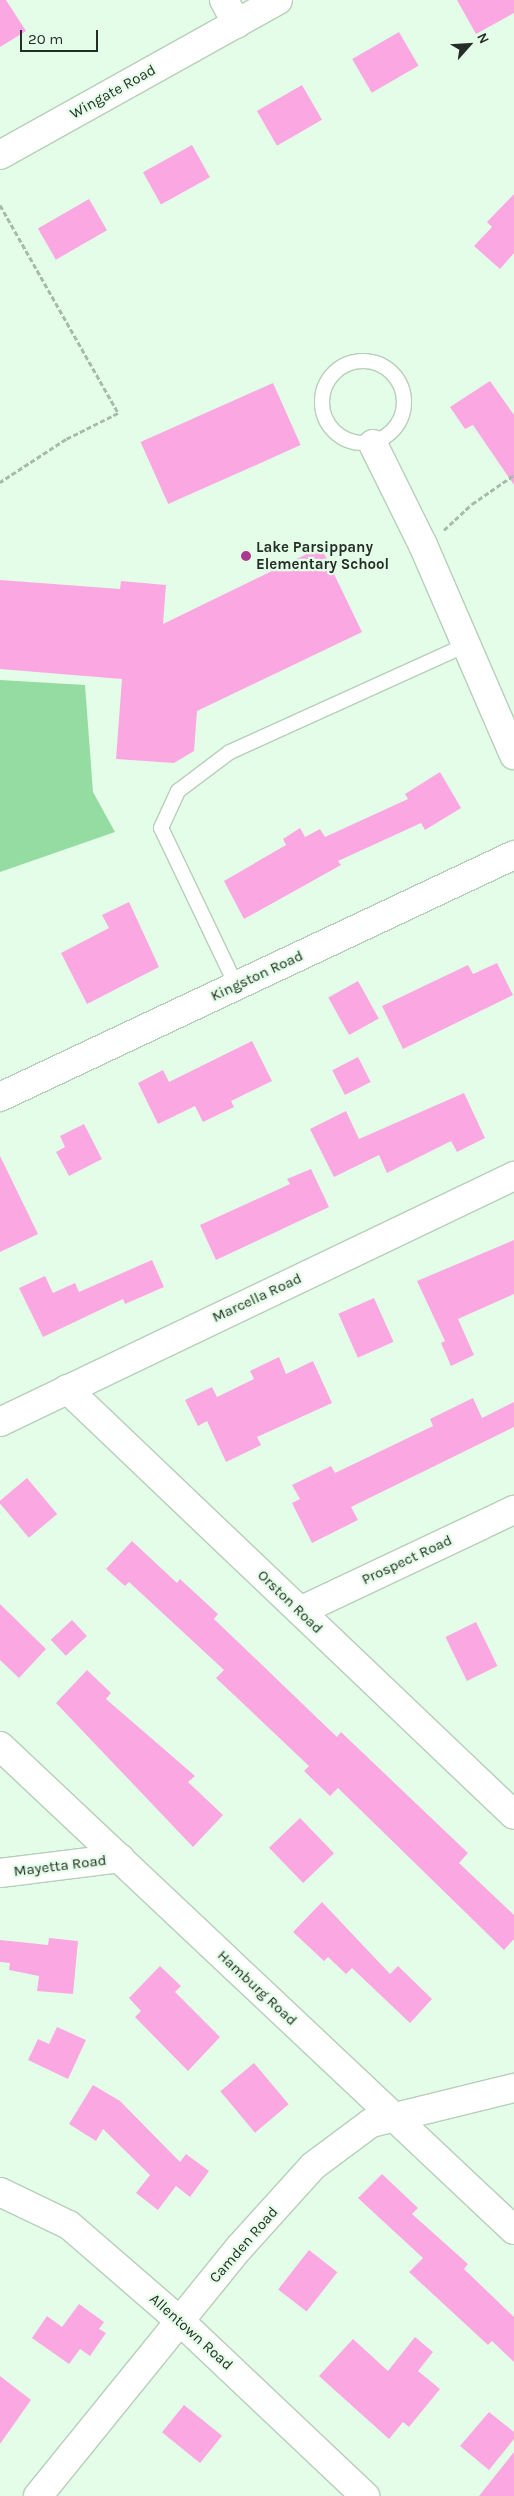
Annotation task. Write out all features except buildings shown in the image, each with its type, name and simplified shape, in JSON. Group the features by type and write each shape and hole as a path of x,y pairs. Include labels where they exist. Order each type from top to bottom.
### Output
{"street":[{"path":"224,0 237,24"},
{"name":"Wingate Road","path":"0,154 278,0"},
{"path":"373,444 423,545 514,755"},
{"name":"Kingston Road","path":"0,1097 514,855"},
{"name":"Marcella Road","path":"0,1422 514,1176"},
{"name":"Orston Road","path":"67,1389 514,1815"},
{"name":"Prospect Road","path":"300,1611 514,1510"},
{"name":"Hamburg Road","path":"0,1746 514,2230"},
{"name":"Mayetta Road","path":"0,1873 120,1858"},
{"name":"Camden Road","path":"38,2496 180,2321 313,2166 372,2123 393,2116 514,2088"},
{"name":"Allentown Road","path":"0,2192 69,2225 180,2321 365,2496"}],"lane":[{"path":"363,361 379,364 398,380 405,402 399,425 373,444 347,442 323,417 321,397 327,380 343,366 363,361"},
{"path":"236,985 161,828 178,791 230,752 466,645"}],"path":[{"path":"0,205 118,413 66,439 0,482"},
{"path":"423,545 514,475"}],"green space":[{"path":"0,680 85,685 93,792 115,832 0,872"}],"place":[{"name":"Lake Parsippany Elementary School","path":"246,556"}]}
